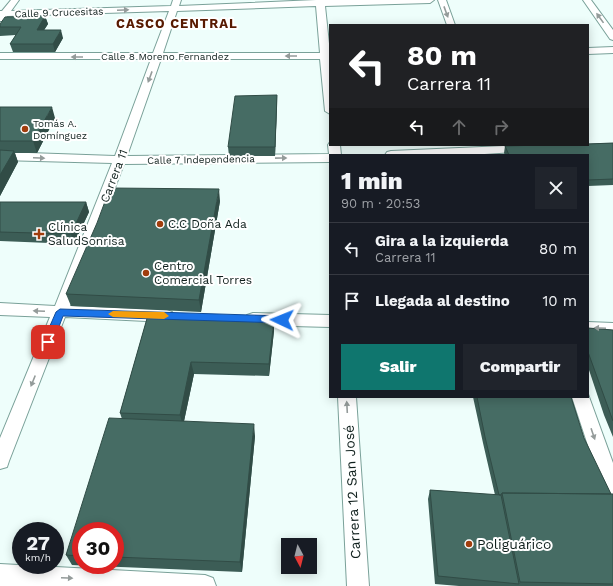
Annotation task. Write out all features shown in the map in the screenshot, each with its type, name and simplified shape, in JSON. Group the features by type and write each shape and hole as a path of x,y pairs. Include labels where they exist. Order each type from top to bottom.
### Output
{"street":[{"path":"2,16 15,0"},
{"name":"Calle 9 Crucesitas","path":"2,16 175,4 430,0"},
{"path":"442,0 451,24"},
{"path":"587,0 613,37"},
{"path":"320,2 327,56 329,93"},
{"name":"Carrera 11","path":"0,460 120,160 158,56 175,4"},
{"path":"589,51 613,50"},
{"name":"Calle 8 Moreno Fernandez","path":"0,56 327,56"},
{"path":"411,154 537,148"},
{"name":"Calle 7 Independencia","path":"0,156 120,160 329,158"},
{"path":"0,309 179,316"},
{"path":"235,318 329,321"},
{"path":"589,328 613,329"},
{"name":"Carrera 12 San José","path":"347,398 358,586"},
{"path":"581,398 613,491"},
{"path":"0,575 205,586"}],"building":[{"path":"45,16 37,30 61,30 53,44 10,44 21,27 0,27 0,24 5,17"},
{"path":"277,95 275,147 228,147 235,96"},
{"path":"0,107 52,107 33,141 0,141"},
{"path":"613,143 613,179 589,180 589,154 509,154 505,146 589,146 589,144"},
{"path":"0,150 14,151 0,175"},
{"path":"110,188 219,189 199,300 66,294 97,223"},
{"name":"Clínica SaludSonrisa","path":"0,202 86,202 71,234 0,232"},
{"path":"148,315 274,319 269,364 191,362 180,415 120,413"},
{"path":"589,328 613,330 613,421 589,355"},
{"path":"477,398 571,398 584,438 611,494 502,493 499,495"},
{"path":"109,418 254,424 240,562 124,557 124,522 76,522"},
{"name":"Poliguárico","path":"430,490 501,495 519,584 438,576"},
{"path":"502,493 613,494 613,584 520,582"},
{"path":"72,536 72,555 66,555"}],"slow traffic":[{"path":"113,314 164,316"}],"place":[{"name":"Tomás A. Domínguez","path":"25,129"},
{"name":"C.C Doña Ada","path":"160,224"},
{"name":"Clínica SaludSonrisa","path":"39,234"},
{"name":"Centro Comercial Torres","path":"146,273"},
{"name":"Poliguárico","path":"469,544"}],"district":[{"name":"CASCO CENTRAL","path":"177,23"}],"route":[{"path":"48,342 60,312 282,320"}]}
